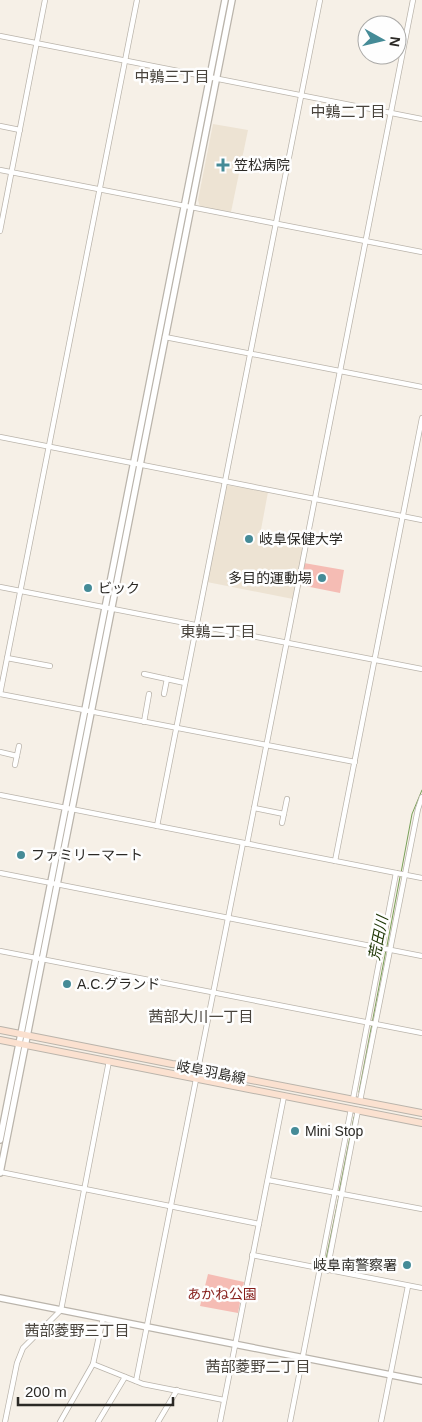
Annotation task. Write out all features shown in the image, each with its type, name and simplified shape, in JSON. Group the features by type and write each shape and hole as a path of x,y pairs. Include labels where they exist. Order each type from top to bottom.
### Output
{"main road":[{"name":"岐阜羽島線","path":"0,1030 200,1067 205,1071 422,1113"},
{"name":"岐阜羽島線","path":"0,1040 422,1123"}],"street":[{"path":"0,231 45,0"},
{"path":"137,0 0,694 354,762"},
{"path":"213,78 225,0"},
{"path":"88,711 112,608 137,464 213,78 232,0"},
{"path":"157,826 320,0"},
{"path":"136,1382 149,1327 229,917 254,808 413,0"},
{"path":"0,36 422,119"},
{"path":"0,126 20,130"},
{"path":"0,170 422,252"},
{"path":"187,207 165,336 105,608 69,809 54,884 36,958 0,1173 259,1224"},
{"path":"165,336 422,387"},
{"path":"335,861 422,418"},
{"path":"0,437 422,520"},
{"path":"0,587 422,669"},
{"path":"7,658 50,666"},
{"path":"144,674 185,683"},
{"path":"164,694 167,679"},
{"path":"144,722 150,694"},
{"path":"15,766 19,746"},
{"path":"0,752 17,756"},
{"path":"0,796 422,878"},
{"path":"357,1100 401,874 422,797"},
{"path":"282,823 287,799"},
{"path":"254,808 284,814"},
{"path":"0,873 422,956"},
{"path":"357,1100 401,874"},
{"path":"24,1035 43,959 54,884"},
{"path":"0,950 422,1033"},
{"path":"0,1140 22,1045"},
{"path":"5,1422 16,1363 23,1348 61,1310 109,1061"},
{"path":"220,1422 284,1096"},
{"path":"327,1270 351,1109"},
{"path":"290,1422 319,1269 358,1110"},
{"path":"268,1180 422,1209"},
{"path":"252,1255 422,1288"},
{"path":"381,1422 408,1286"},
{"path":"0,1298 422,1381"},
{"path":"60,1422 93,1364 103,1318"},
{"path":"93,1364 136,1382 224,1400"},
{"path":"98,1422 125,1377"},
{"path":"158,1422 177,1390"}],"shaded area":[{"name":"笠松病院","path":"213,124 248,130 231,212 200,207 198,200"},
{"name":"岐阜保健大学","path":"226,485 268,492 260,535 304,543 293,599 207,582"}],"green space":[{"name":"多目的運動場","path":"304,563 344,570 340,593 300,585"},
{"name":"あかね公園","path":"208,1274 244,1282 238,1313 200,1306"}],"waterway":[{"name":"荒田川","path":"401,873 412,814 422,790"},
{"name":"荒田川","path":"387,946 400,877"},
{"name":"荒田川","path":"359,1092 386,950"},
{"name":"荒田川","path":"339,1192 354,1117"},
{"name":"荒田川","path":"325,1264 339,1196"}],"place":[{"name":"笠松病院","path":"223,165"},
{"name":"岐阜保健大学","path":"249,539"},
{"name":"多目的運動場","path":"322,578"},
{"name":"ビック","path":"88,588"},
{"name":"ファミリーマート","path":"21,855"},
{"name":"A.C.グランド","path":"67,984"},
{"name":"Mini Stop","path":"295,1131"},
{"name":"岐阜南警察署","path":"407,1265"}],"district":[{"name":"中鶉三丁目","path":"172,76"},
{"name":"中鶉二丁目","path":"348,111"},
{"name":"東鶉二丁目","path":"218,631"},
{"name":"茜部大川一丁目","path":"201,1016"},
{"name":"茜部菱野三丁目","path":"77,1330"},
{"name":"茜部菱野二丁目","path":"258,1366"}]}
